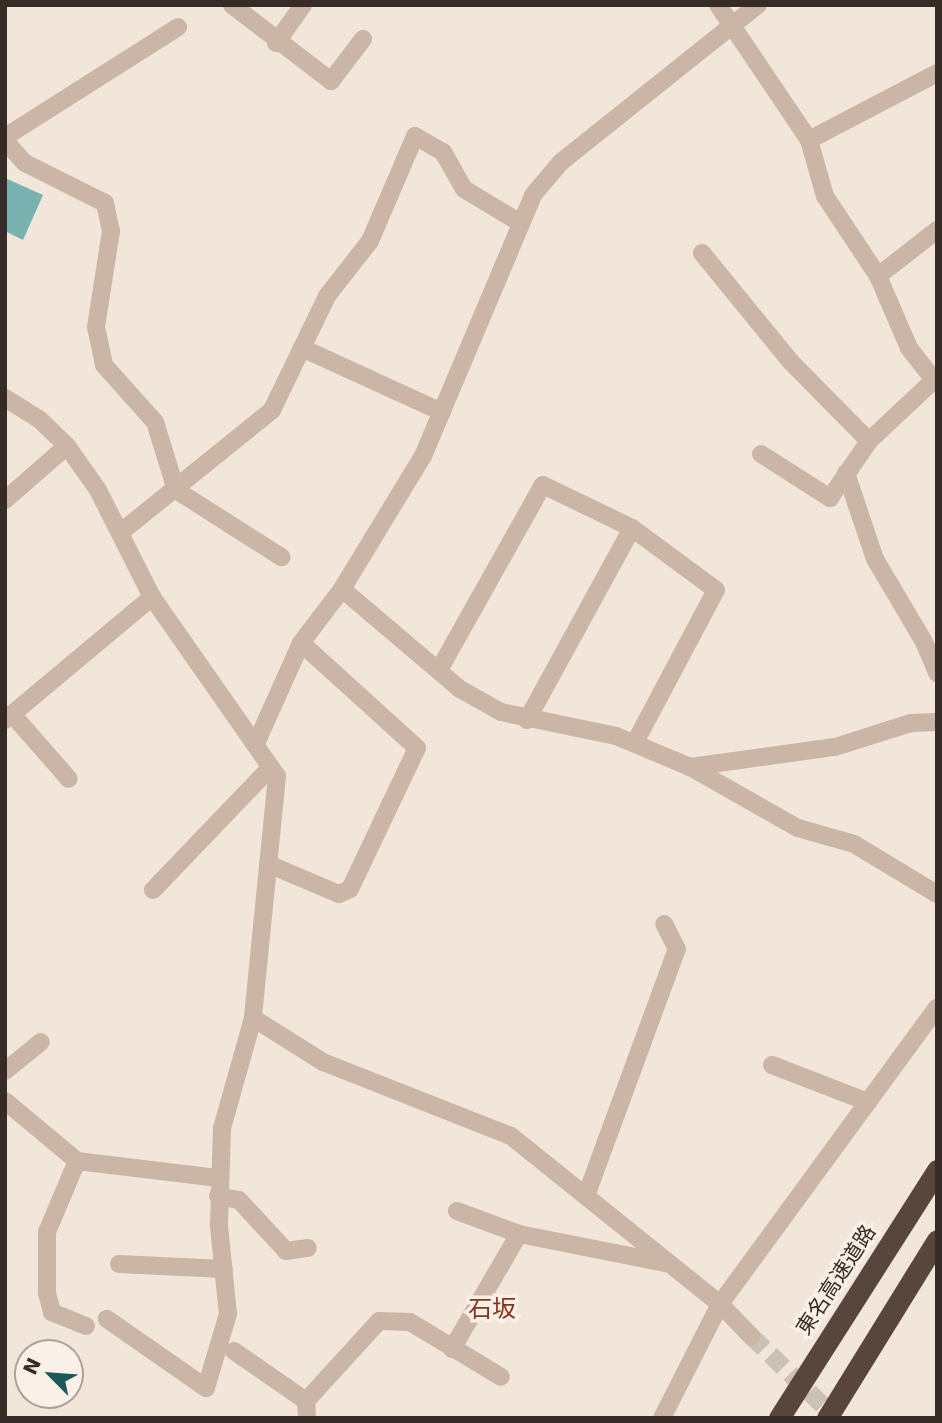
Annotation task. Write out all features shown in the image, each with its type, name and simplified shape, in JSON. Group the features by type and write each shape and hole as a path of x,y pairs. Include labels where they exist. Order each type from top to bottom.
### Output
{"highway":[{"name":"東名高速道路","path":"779,1418 937,1170"},
{"path":"827,1418 937,1240"}],"street":[{"path":"232,5 276,43 331,81 363,39"},
{"path":"276,43 303,5"},
{"path":"718,5 734,24 809,140 825,196 878,276 908,348 935,382 869,441 830,498 761,454"},
{"path":"257,741 301,643 342,589 423,456 519,222 533,195 561,162 758,5"},
{"path":"178,27 5,139 25,163 105,203 111,231 96,327 104,365 155,422 176,490 281,557"},
{"path":"809,140 937,73"},
{"path":"121,532 272,410 327,296 370,241 415,136 443,152 464,189 519,222"},
{"path":"878,276 937,230"},
{"path":"702,253 791,362 869,441"},
{"path":"302,348 442,412"},
{"path":"5,397 39,419 66,446 121,532 152,597 257,741 277,776 253,1018 222,1128 218,1187 228,1314 206,1388 107,1319"},
{"path":"5,500 66,446"},
{"path":"846,473 875,559 924,642 937,673"},
{"path":"439,670 543,485 632,528 716,590 634,744"},
{"path":"527,720 632,528"},
{"path":"342,589 460,689 527,720 616,736 690,767 798,828 854,844 937,894"},
{"path":"69,779 9,717 152,597"},
{"path":"268,864 339,894 350,889 417,748 301,643"},
{"path":"690,767 835,747 911,723 937,722"},
{"path":"153,890 271,767"},
{"path":"586,1196 677,949 664,925"},
{"path":"662,1418 720,1304 937,1008"},
{"path":"253,1018 323,1062 511,1136 720,1304 751,1336"},
{"path":"5,1071 41,1042"},
{"path":"772,1065 868,1102"},
{"path":"5,1101 76,1161 218,1187 239,1200 286,1251 308,1248"},
{"path":"76,1161 47,1232 47,1293 52,1312 86,1326"},
{"path":"457,1211 519,1234 669,1264"},
{"path":"452,1349 519,1234"},
{"path":"119,1264 224,1269"},
{"path":"234,1351 307,1409 379,1321 410,1322 501,1377"}],"water":[{"path":"5,178 43,195 23,240 5,231"}],"tunnel":[{"path":"751,1336 836,1418"}],"district":[{"name":"石坂","path":"492,1310"}]}
